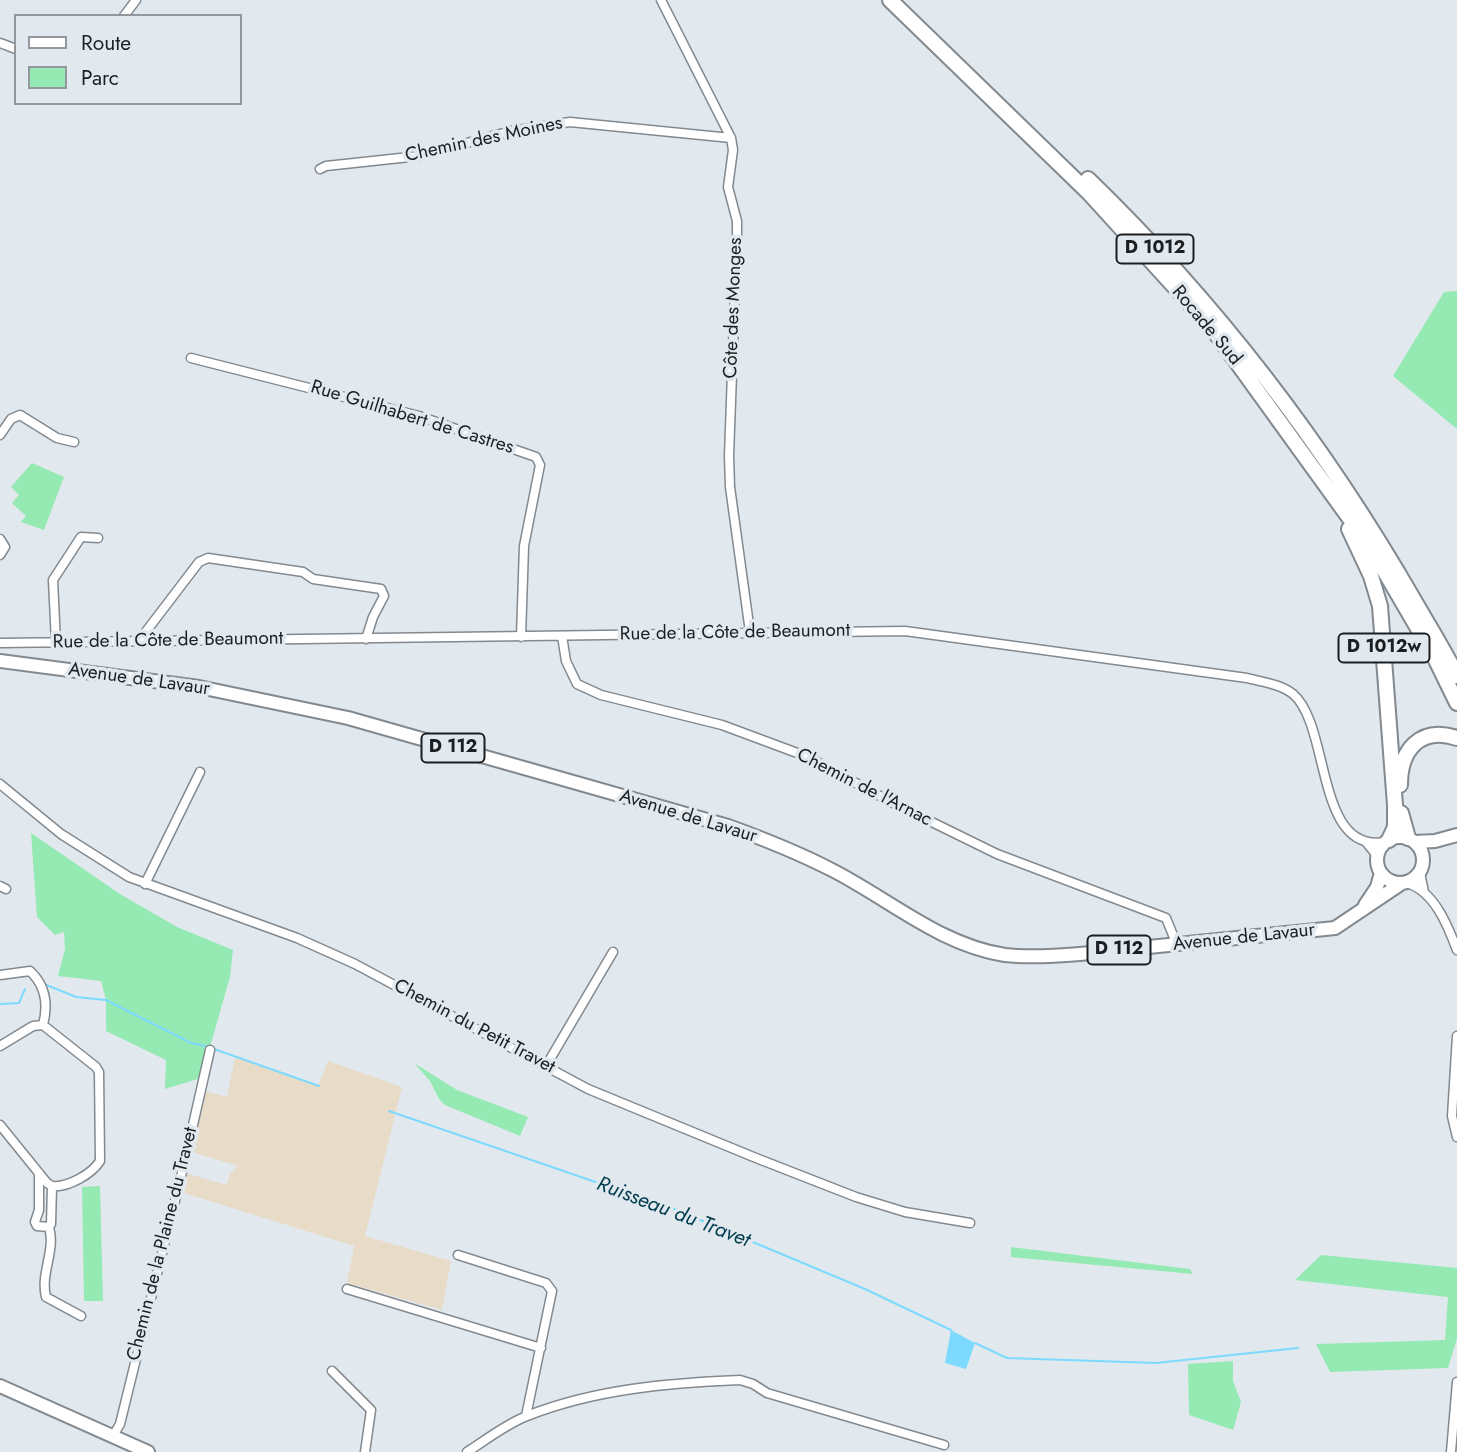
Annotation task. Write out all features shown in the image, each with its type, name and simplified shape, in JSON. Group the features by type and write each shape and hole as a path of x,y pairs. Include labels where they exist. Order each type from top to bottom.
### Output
{"highway":[{"name":"Rocade Sud","path":"890,0 1088,192 1212,328 1371,548 1434,656 1457,703"},
{"name":"Rocade Sud","path":"904,0 1098,189 1174,268 1247,355 1312,440 1372,528 1457,676"},
{"name":"D 1012w","path":"1316,470 1353,537 1371,576 1380,606 1395,806 1395,827 1387,841"},
{"path":"1405,584 1457,654"},
{"path":"1411,840 1400,807 1400,772 1406,754 1409,748 1429,735 1443,733 1457,738"}],"main road":[{"name":"Avenue de Lavaur","path":"0,661 198,687 348,718 728,826 834,871 958,941 1005,955 1044,957 1335,928 1359,913"},
{"path":"1379,867 1390,881 1404,883 1422,869 1434,850 1456,835"},
{"path":"1359,913 1373,894 1381,848 1387,841 1395,837 1429,842 1456,835"},
{"path":"1411,840 1422,852 1422,869"},
{"name":"D 112","path":"1359,913 1394,887 1404,883"},
{"path":"0,1386 113,1436 126,1447 148,1452"}],"street":[{"path":"661,0 732,138"},
{"name":"Chemin des Moines","path":"320,169 326,166 419,156 511,131 570,122 732,138"},
{"name":"Côte des Monges","path":"732,138 728,187 737,221 737,235 729,467 750,632"},
{"name":"Rue Guilhabert de Castres","path":"191,358 419,416 536,457 540,465 524,546 521,636"},
{"path":"0,435 11,419 20,415 57,438 74,442"},
{"path":"56,643 53,580 80,537 98,538"},
{"path":"0,540 5,547 0,555"},
{"path":"138,642 199,562 208,558 303,572 313,579 381,589 384,596 366,639"},
{"name":"Rue de la Côte de Beaumont","path":"0,643 905,631 1247,678 1277,685 1292,692 1302,704 1312,725 1337,816 1352,834 1366,842 1379,867"},
{"name":"Chemin de l'Arnac","path":"562,636 566,662 577,684 601,695 722,724 808,757 888,801 997,854 1166,918 1177,945"},
{"path":"145,884 200,772"},
{"name":"Chemin du Petit Travet","path":"0,784 61,834 115,869 145,884 285,934 346,960 415,994 588,1089 856,1197 905,1212 970,1223"},
{"path":"1366,842 1387,841"},
{"path":"1422,869 1425,894"},
{"path":"1404,883 1418,887 1425,894 1447,923 1457,950"},
{"path":"546,1066 613,952"},
{"path":"0,975 30,971 35,976 47,1004 43,1025"},
{"path":"0,1046 33,1026 43,1025 96,1066 100,1076 100,1161 93,1169 65,1185 51,1186"},
{"path":"1457,1036 1452,1116 1457,1138"},
{"name":"Chemin de la Plaine du Travet","path":"113,1436 120,1424 186,1160 210,1050"},
{"path":"0,1125 51,1186 51,1254 44,1278 47,1298 81,1316"},
{"path":"39,1173 39,1210 35,1222 37,1226 49,1227"},
{"path":"458,1255 547,1283 552,1291 526,1416"},
{"path":"347,1289 541,1348"},
{"path":"332,1371 371,1410 365,1452"},
{"path":"467,1452 526,1416 607,1392 740,1380 767,1393 944,1445"},
{"path":"1451,1452 1457,1382"}],"shaded area":[{"path":"235,1057 318,1086 328,1061 402,1087 365,1236 451,1261 442,1310 347,1283 354,1246 184,1193 188,1174 227,1185 230,1174 238,1166 192,1152 206,1091 227,1097"}],"green space":[{"path":"1457,291 1457,429 1393,376 1444,292"},
{"path":"32,463 64,477 44,530 21,522 26,516 12,503 19,495 11,487"},
{"path":"31,833 120,894 177,927 233,950 230,977 201,1078 165,1089 166,1060 106,1031 106,1000 101,981 58,976 65,949 64,932 55,935 37,917"},
{"path":"414,1063 457,1090 528,1117 520,1136 445,1105 430,1081"},
{"path":"100,1186 103,1301 84,1301 82,1187"},
{"path":"1011,1247 1190,1269 1193,1274 1011,1257"},
{"path":"1321,1255 1457,1268 1457,1338 1448,1368 1330,1372 1316,1344 1445,1340 1448,1297 1295,1280"},
{"path":"1233,1361 1233,1381 1241,1402 1233,1430 1189,1415 1188,1364"}],"water":[{"path":"951,1330 975,1343 966,1369 945,1363"}],"waterway":[{"name":"Ruisseau du Travet","path":"44,984 76,997 106,1000 191,1043 209,1047"},
{"name":"Ruisseau du Travet","path":"0,1004 19,1003 25,989"},
{"name":"Ruisseau du Travet","path":"214,1049 319,1086"},
{"name":"Ruisseau du Travet","path":"389,1111 674,1209 865,1289 951,1330"},
{"path":"975,1343 1007,1358 1156,1363 1298,1348"}]}
